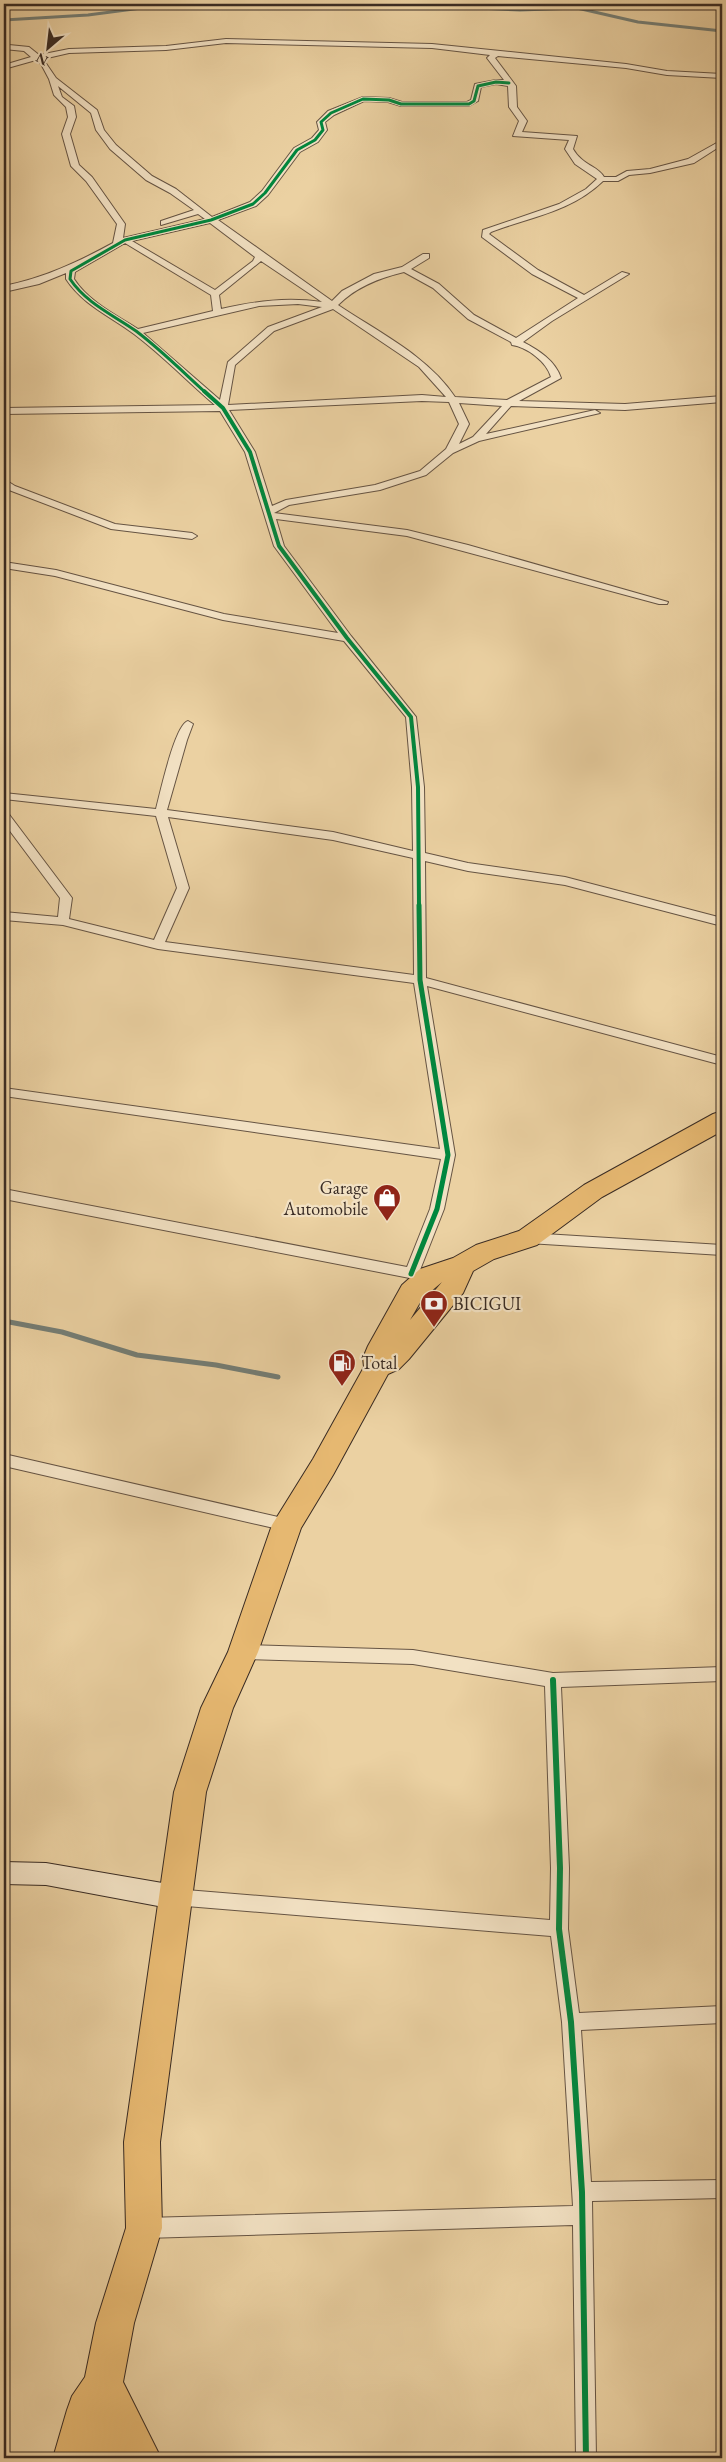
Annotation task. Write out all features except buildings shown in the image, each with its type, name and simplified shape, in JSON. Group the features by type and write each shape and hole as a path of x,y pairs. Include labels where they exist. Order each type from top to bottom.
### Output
{"highway":[{"path":"378,1367 389,1362 399,1352 458,1276 484,1252 528,1238 593,1191 722,1120"},
{"path":"110,2458 110,2399 115,2324 144,2228 142,2142 174,1897 190,1792 217,1708 244,1652 287,1525 323,1467 378,1367 377,1358 382,1346 420,1275 458,1276"},
{"path":"72,2458 86,2410 110,2399"},
{"path":"110,2399 141,2458"}],"street":[{"path":"4,67 36,57 69,51 158,48 226,41 415,45 626,66 667,73 722,76"},
{"path":"4,42 6,47 26,50 44,63 53,79 94,112 100,130 113,147 149,178 174,191 260,256 332,306 422,364 440,380 453,398 464,424 450,451"},
{"path":"496,54 492,58 501,68 512,86 513,107 523,121 522,128 516,134 574,138 569,149 574,160 580,166 600,176 601,179"},
{"path":"53,79 53,87 61,101 70,106 72,117 66,134 76,166 89,179 121,224 121,243"},
{"path":"121,243 211,220 253,204 265,193 297,150 315,140 323,130 321,122 331,113 362,99 389,100 401,104 469,104 474,101 478,86 496,82 509,83"},
{"path":"584,298 535,272 485,236 487,230 539,214 586,195 601,179 618,179 627,173 650,171 691,160 722,142"},
{"path":"4,289 36,282 75,267 146,229 199,211"},
{"path":"121,243 215,294"},
{"path":"215,294 256,263 260,256"},
{"path":"223,408 230,364 270,329 332,306 345,293 377,276 405,269 426,256"},
{"path":"4,1194 79,1206 420,1275 437,1209 448,1155 420,980 418,787 411,717 347,638 279,546 250,452 223,408 137,332 96,306 76,288 70,279 71,271 75,267"},
{"path":"405,269 436,286 471,317 515,343 539,354 554,371 556,378 509,403 476,439"},
{"path":"515,343 624,274"},
{"path":"215,294 217,312"},
{"path":"137,332 259,303 298,301 332,306"},
{"path":"4,411 223,408 350,400 453,398 571,407 625,407 722,399"},
{"path":"268,514 286,503 377,488 423,473 450,451 476,439 625,407"},
{"path":"4,482 12,488 91,520 114,527 192,536"},
{"path":"268,514 407,533 464,546 663,602"},
{"path":"4,565 56,573 224,617 347,638"},
{"path":"158,945 183,888 161,813 181,740 188,724"},
{"path":"4,796 161,813 333,836 468,867 565,881 722,922"},
{"path":"4,815 66,898 63,921"},
{"path":"4,916 63,921 158,945 420,980 722,1061"},
{"path":"4,1092 448,1155"},
{"path":"528,1238 641,1243 722,1250"},
{"path":"4,1460 287,1525"},
{"path":"244,1652 413,1657 553,1680 722,1674"},
{"path":"553,1680 560,1868 559,1930 571,2022 582,2192 586,2458"},
{"path":"4,1873 46,1874 174,1897 559,1930"},
{"path":"571,2022 722,2014"},
{"path":"582,2192 722,2190"},
{"path":"144,2228 581,2215"}],"waterway":[{"path":"4,20 88,15 172,4"},
{"path":"393,4 520,10 577,8 638,22 722,31"},
{"path":"4,1321 62,1332 137,1355 216,1365 278,1377"}],"cycle path":[{"path":"411,1274 437,1209 448,1155 420,980 418,787 411,717 347,638 279,546 250,452 223,408 137,332 96,306 76,288 70,279 71,271 75,267 125,240 211,220 253,204 265,193 297,150 315,140 323,130 321,122 331,113 363,99 389,100 401,104 469,104 474,101 478,86 496,82 509,83"},
{"path":"553,1680 560,1868 559,1929 571,2022 582,2192 586,2458"}],"place":[{"name":"Garage Automobile","path":"387,1222"},
{"name":"BICIGUI","path":"434,1328"},
{"name":"Total","path":"342,1387"}]}
